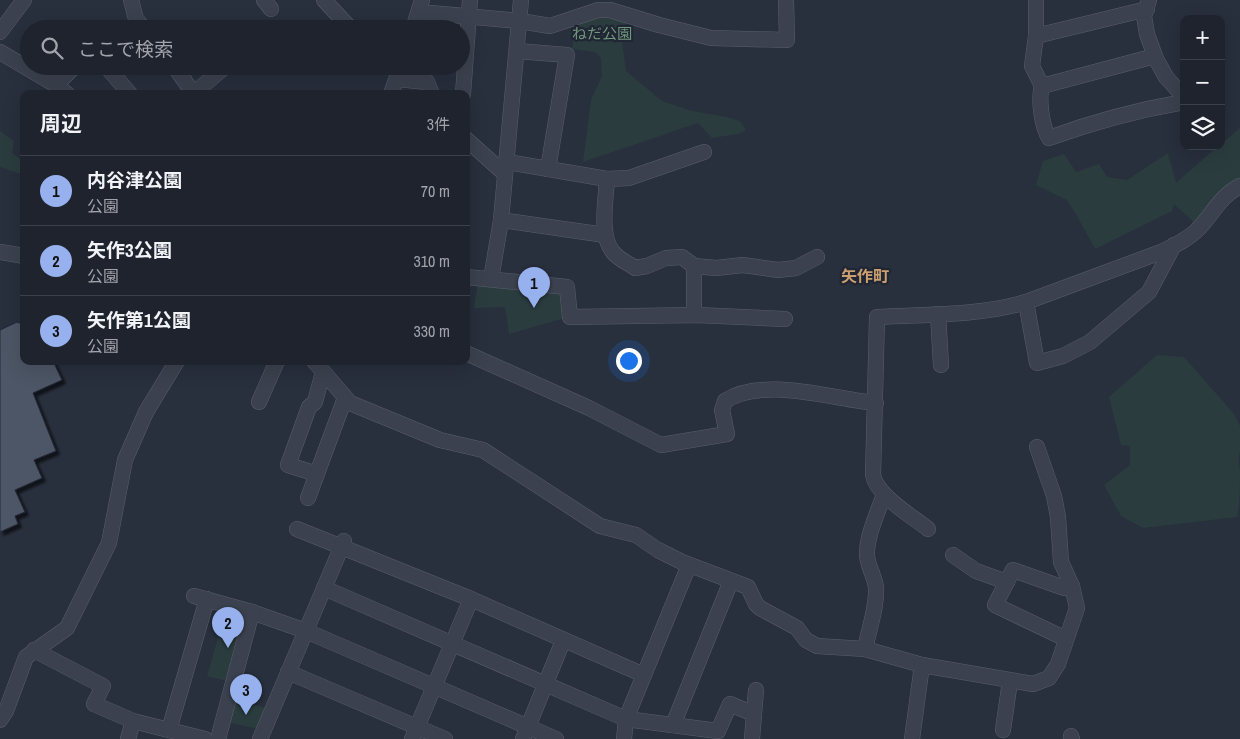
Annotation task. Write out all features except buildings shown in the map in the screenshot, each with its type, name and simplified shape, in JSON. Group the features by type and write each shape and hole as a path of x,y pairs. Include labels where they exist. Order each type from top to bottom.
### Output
{"street":[{"path":"0,32 24,0"},
{"path":"131,0 137,20"},
{"path":"324,0 343,20"},
{"path":"468,18 470,0"},
{"path":"491,280 501,220 521,0"},
{"path":"416,20 420,6 468,18 550,26 598,10 610,10 711,38 787,40 786,0"},
{"path":"1036,0 1036,36 1032,66 1042,86 1040,94 1045,132 1049,138 1088,124 1180,103"},
{"path":"1036,36 1148,4"},
{"path":"1148,4 1144,16 1147,34 1155,56 1166,77 1180,92"},
{"path":"517,51 567,56 548,169"},
{"path":"0,52 20,64"},
{"path":"1042,86 1155,56"},
{"path":"38,75 61,89 70,75"},
{"path":"114,75 127,90"},
{"path":"180,75 191,90"},
{"path":"199,90 216,75"},
{"path":"392,90 398,75"},
{"path":"408,75 428,82 431,90"},
{"path":"463,90 464,75"},
{"path":"470,142 506,168 548,169 607,179 628,178 704,152"},
{"path":"607,179 604,216 605,235 612,252 635,268 647,266 666,258 682,257 694,266 716,268 743,265 778,270 796,268 817,257"},
{"path":"928,529 884,494 875,482 873,475 877,317 979,311 1008,307 1026,302 1161,252 1174,245 1198,230 1224,196 1240,186"},
{"path":"501,220 605,235"},
{"path":"1026,302 1037,362 1063,356 1090,342 1150,292 1174,245"},
{"path":"0,252 20,255"},
{"path":"694,266 694,315"},
{"path":"470,278 567,287 570,317 694,315 785,318"},
{"path":"938,314 941,365"},
{"path":"470,355 590,408 661,445 727,434 722,410 725,401 734,395 749,391 781,390 804,392 876,403"},
{"path":"0,720 6,711 26,657 67,628 109,542 125,460 146,412 175,365"},
{"path":"259,402 275,365"},
{"path":"324,368 350,403 440,440 483,450 600,526 636,535 658,550 689,565 748,587 760,608 797,628 806,640 817,646 865,648 922,666 1033,684 1049,678 1058,664 1077,608 1072,586 1061,562 1058,517 1054,496 1037,447"},
{"path":"317,474 288,465 309,407 315,402 324,368"},
{"path":"308,498 345,398"},
{"path":"865,648 876,597 876,585 868,563 867,553 871,532 884,494"},
{"path":"297,529 343,544 644,675"},
{"path":"260,739 343,544"},
{"path":"953,555 976,571 1007,582"},
{"path":"624,739 626,719 689,565"},
{"path":"1066,639 995,605 1013,570 1064,588 1072,586"},
{"path":"667,730 731,581"},
{"path":"324,588 626,719 667,730 708,735 718,731 730,704 754,714"},
{"path":"169,730 200,597 252,612 306,631 434,686 525,733 556,739"},
{"path":"415,733 471,600"},
{"path":"218,739 252,612"},
{"path":"525,733 563,641"},
{"path":"34,650 102,686 94,704 133,721 206,739"},
{"path":"912,739 922,666"},
{"path":"288,672 415,733 445,739"},
{"path":"1003,730 1010,680"},
{"path":"752,739 756,690"},
{"path":"128,739 133,721"}],"green space":[{"name":"ねだ公園","path":"601,16 627,20 622,41 626,71 662,101 692,111 740,121 746,130 738,134 712,138 698,123 583,162 591,100 602,76 601,58 595,52 572,49 576,22"},
{"path":"1240,128 1240,184 1197,225 1174,204 1172,211 1095,249 1067,200 1036,185 1043,161 1064,154 1076,172 1099,164 1107,177 1127,180 1168,153 1176,183 1213,150 1225,150 1225,141"},
{"path":"0,131 14,141 12,153 20,159 20,174 0,167"},
{"path":"478,281 563,294 565,318 509,334 505,307 474,308"},
{"path":"1157,355 1184,357 1234,414 1240,426 1240,489 1237,517 1143,528 1121,516 1104,485 1130,465 1130,446 1121,445 1109,397"},
{"path":"227,607 245,613 231,682 207,676"},
{"path":"232,700 267,708 258,729 227,722"}],"place":[{"name":"内谷津公園","path":"534,308"},
{"name":"矢作3公園","path":"228,648"},
{"name":"矢作第1公園","path":"246,715"}],"district":[{"name":"矢作町","path":"865,276"}]}
